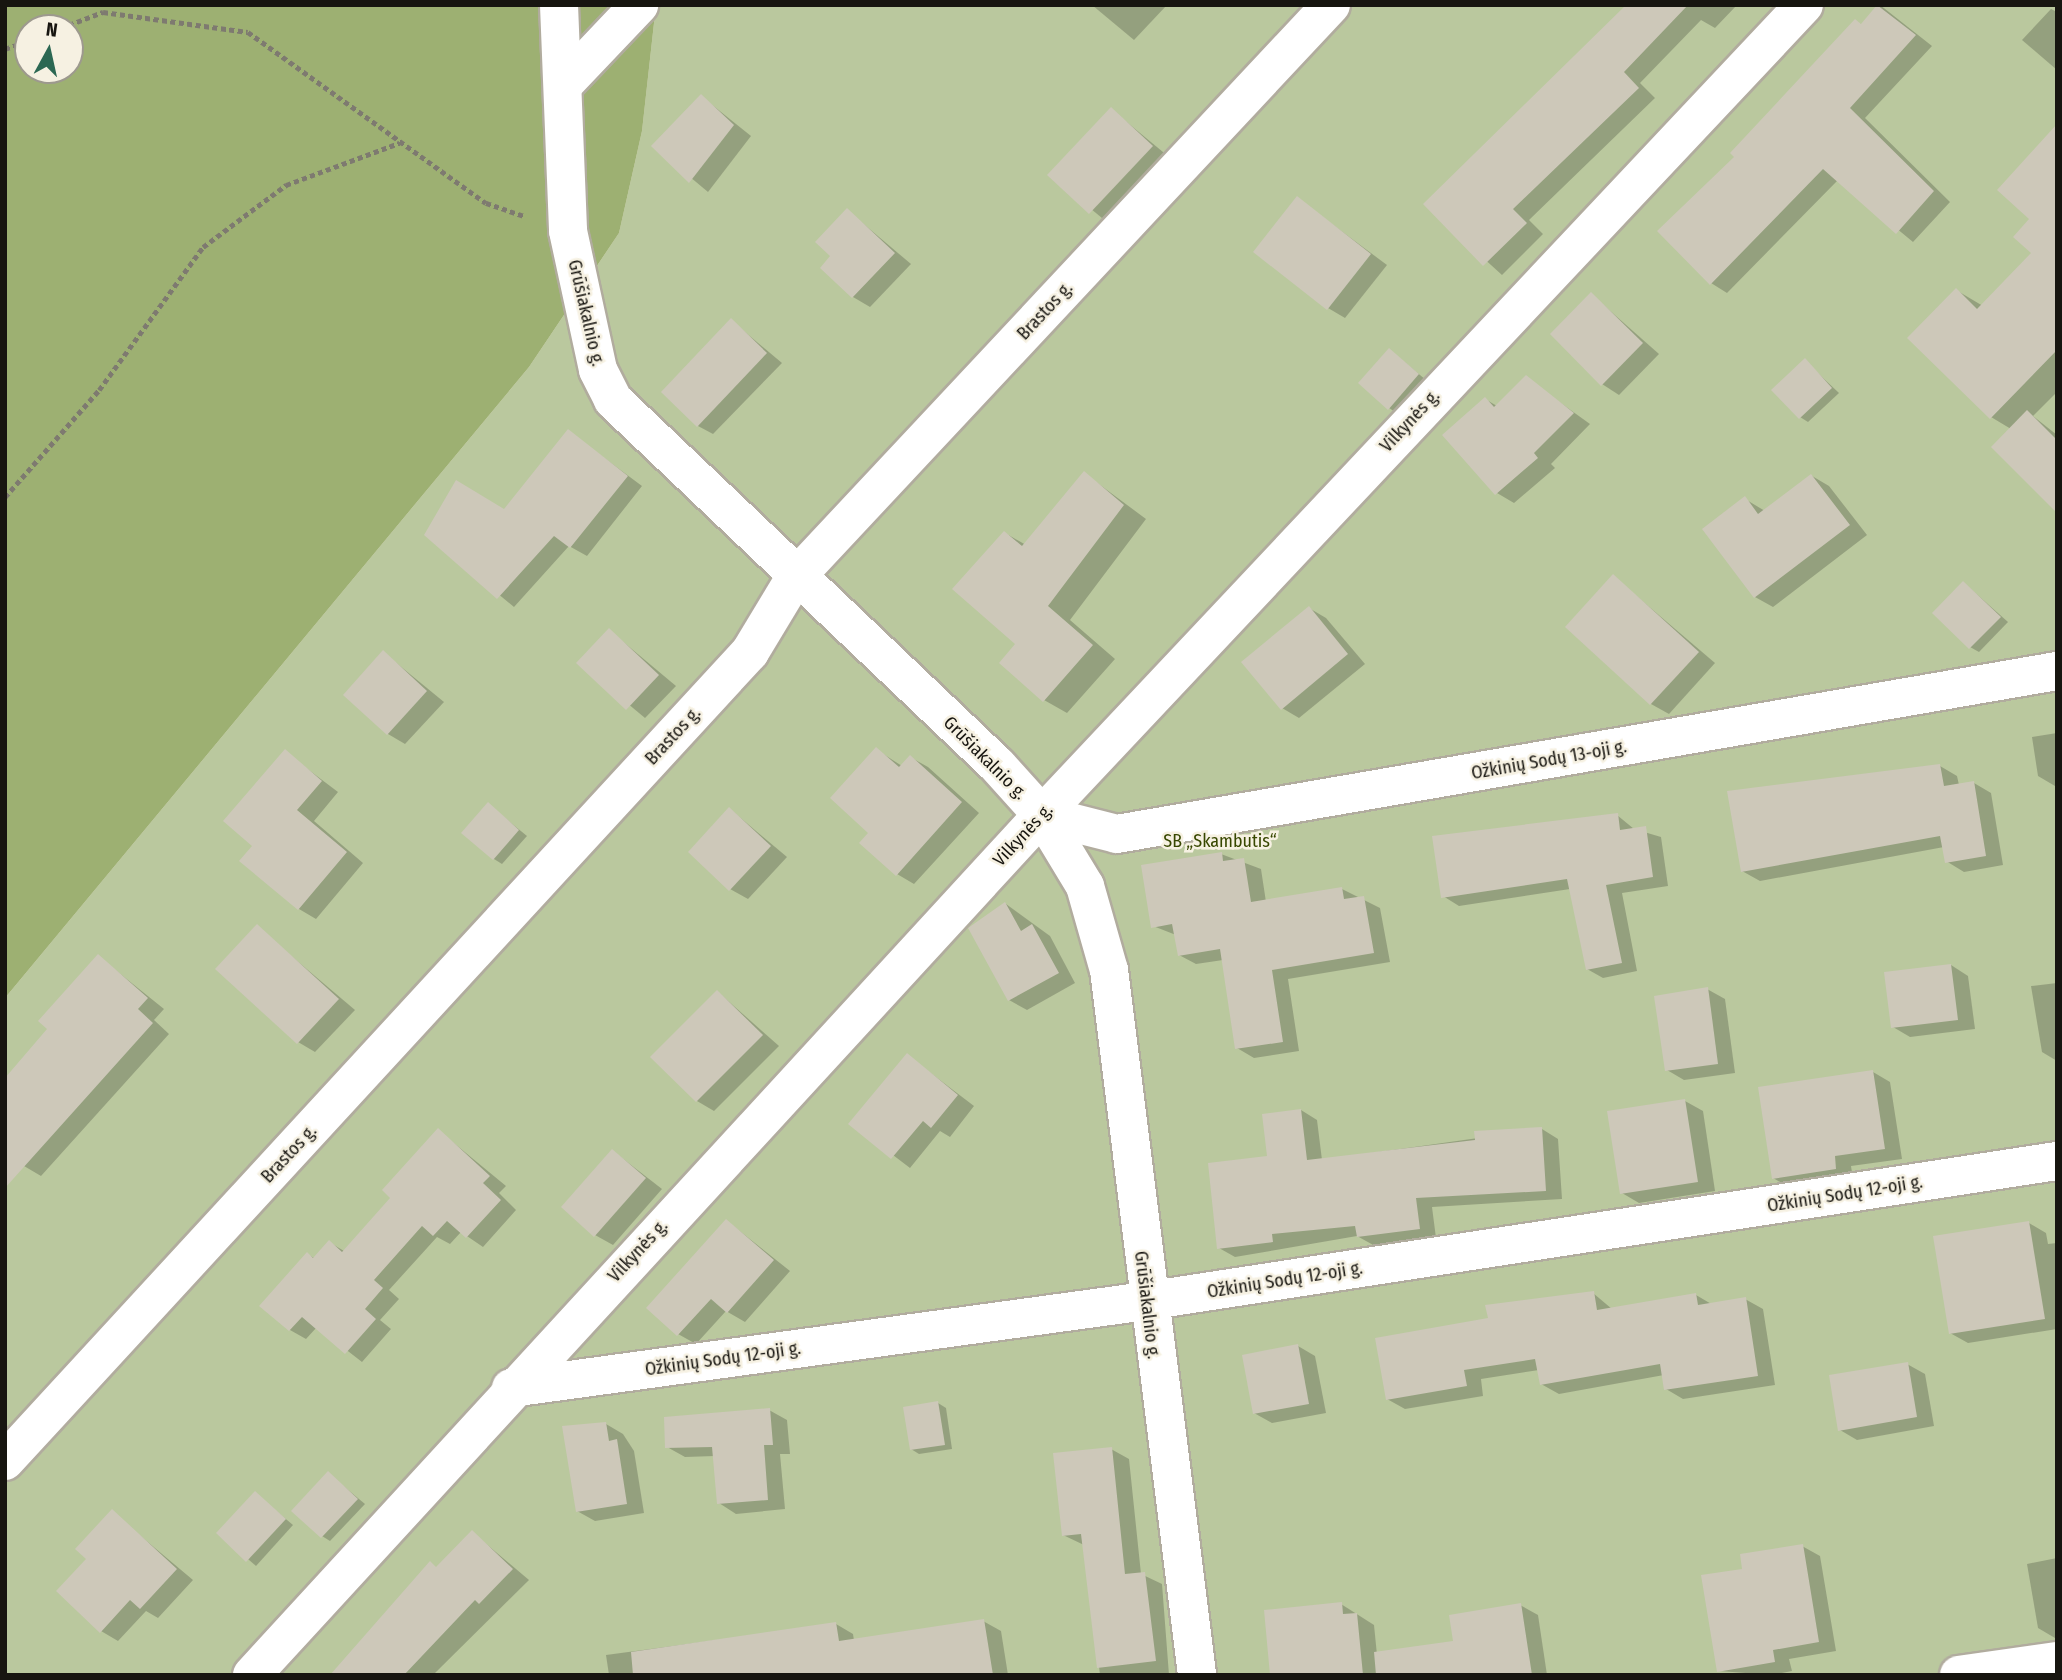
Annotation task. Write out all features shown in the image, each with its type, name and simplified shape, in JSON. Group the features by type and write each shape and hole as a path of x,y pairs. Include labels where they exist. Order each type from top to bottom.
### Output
{"street":[{"name":"Grūšiakalnio g.","path":"559,5 567,81 562,175 568,231 598,370 612,400 794,579 997,765 1042,815 1085,887 1109,970 1146,1301 1197,1675"},
{"path":"567,81 639,5"},
{"name":"Brastos g.","path":"5,1461 750,652 794,579 1331,5"},
{"name":"Vilkynės g.","path":"252,1675 511,1388 1042,815 1804,5"},
{"name":"Ožkinių Sodų 13-oji g.","path":"1042,815 1117,834 2057,671"},
{"name":"Ožkinių Sodų 12-oji g.","path":"511,1388 1146,1301 2057,1161"},
{"path":"1959,1675 2057,1661"}],"path":[{"path":"84,19 103,12 248,32 399,144 486,203 568,231"},
{"path":"5,497 99,390 203,247 286,185 399,144"}],"green space":[{"path":"5,5 656,5 642,131 619,233 529,367 5,998"},
{"name":"SB „Skambutis“","path":"656,5 2057,5 2057,1675 5,1675 5,998 529,367 619,233 642,131"}],"building":[{"path":"1626,5 1688,5 1624,72 1639,88 1513,209 1527,223 1483,266 1423,204"},
{"path":"1877,5 1916,35 1850,108 1934,191 1896,234 1823,169 1710,285 1657,231 1734,157 1730,153 1855,19 1861,24"},
{"path":"701,94 734,125 689,183 651,146"},
{"path":"1111,107 1153,146 1089,214 1047,175"},
{"path":"2057,124 2057,350 1990,419 1907,338 1956,288 1977,309 2031,253 2013,237 2029,219 1997,190"},
{"path":"1297,196 1371,254 1327,310 1253,252"},
{"path":"847,208 895,253 852,298 820,268 830,256 815,242"},
{"path":"1591,292 1643,343 1601,386 1550,334"},
{"path":"731,318 767,353 697,427 661,392"},
{"path":"1389,348 1419,374 1388,410 1358,383"},
{"path":"1805,358 1832,388 1799,419 1771,390"},
{"path":"1526,375 1574,413 1534,453 1538,458 1495,495 1442,435 1485,397 1494,407"},
{"path":"2027,410 2057,440 2057,513 1991,447"},
{"path":"568,429 628,476 570,548 554,536 497,599 424,535 456,480 504,509"},
{"path":"1084,471 1124,505 1048,606 1093,645 1043,702 999,663 1015,644 952,589 1004,531 1022,546"},
{"path":"1811,474 1850,525 1754,598 1702,529 1745,496 1758,514"},
{"path":"1613,574 1699,652 1650,705 1565,627"},
{"path":"1963,581 2001,617 1969,649 1932,613"},
{"path":"1309,606 1348,654 1281,710 1241,662"},
{"path":"609,628 659,675 626,710 576,663"},
{"path":"383,650 427,691 387,735 343,695"},
{"path":"876,747 899,767 910,755 962,802 896,876 859,843 868,833 830,798"},
{"path":"285,749 322,781 297,810 347,852 298,910 239,861 252,846 223,821"},
{"path":"1940,764 1944,786 1974,781 1986,856 1945,863 1940,836 1741,872 1727,791"},
{"path":"488,802 519,830 493,860 461,833"},
{"path":"729,807 771,846 729,891 688,852"},
{"path":"1618,813 1620,830 1646,826 1653,877 1606,885 1622,963 1586,970 1567,879 1441,898 1432,836"},
{"path":"1222,852 1223,861 1244,858 1251,902 1342,887 1344,899 1364,896 1374,953 1272,970 1283,1042 1235,1049 1220,949 1178,956 1172,924 1151,928 1141,865"},
{"path":"1005,902 1021,931 1032,924 1059,973 1008,1001 968,928"},
{"path":"257,924 339,999 297,1044 215,969"},
{"path":"98,954 148,998 138,1009 153,1023 5,1188 5,1078 47,1029 38,1021"},
{"path":"1951,964 1958,1020 1891,1028 1884,972"},
{"path":"1708,987 1718,1064 1665,1071 1654,996"},
{"path":"717,990 763,1035 696,1102 650,1057"},
{"path":"907,1053 958,1095 931,1128 923,1121 891,1159 848,1124"},
{"path":"1873,1070 1885,1149 1835,1156 1836,1169 1772,1179 1758,1087"},
{"path":"1685,1099 1698,1182 1620,1194 1607,1111"},
{"path":"1301,1109 1307,1160 1475,1140 1474,1131 1542,1127 1546,1191 1416,1198 1420,1229 1357,1237 1355,1226 1272,1234 1273,1242 1217,1249 1208,1163 1267,1156 1262,1114"},
{"path":"438,1128 490,1176 483,1183 501,1200 466,1238 447,1221 433,1236 422,1226 374,1280 383,1288 365,1309 376,1319 345,1354 302,1317 289,1331 259,1306 307,1252 313,1258 329,1240 342,1252 390,1198 382,1190"},
{"path":"612,1149 646,1178 594,1237 561,1207"},
{"path":"726,1219 774,1260 727,1313 711,1299 677,1336 646,1308"},
{"path":"2029,1221 2045,1319 1949,1334 1933,1236"},
{"path":"1594,1291 1597,1310 1696,1293 1698,1305 1746,1297 1758,1376 1664,1390 1660,1364 1540,1385 1535,1359 1464,1370 1467,1386 1386,1400 1375,1338 1488,1318 1485,1305"},
{"path":"1298,1344 1309,1404 1253,1414 1242,1355"},
{"path":"1908,1362 1917,1417 1838,1431 1829,1375"},
{"path":"938,1401 945,1445 910,1450 903,1407"},
{"path":"770,1408 773,1445 764,1445 768,1500 717,1504 712,1447 665,1448 664,1417"},
{"path":"606,1422 609,1441 617,1439 627,1504 576,1512 562,1426"},
{"path":"1112,1447 1125,1574 1145,1572 1156,1661 1097,1668 1081,1534 1062,1536 1053,1453"},
{"path":"328,1471 358,1499 321,1538 291,1511"},
{"path":"255,1491 286,1519 246,1562 216,1533"},
{"path":"112,1509 177,1569 140,1609 130,1600 100,1633 56,1591 86,1559 75,1549"},
{"path":"472,1530 513,1569 479,1604 475,1600 404,1675 330,1675 430,1561 436,1567"},
{"path":"1803,1544 1819,1642 1773,1650 1775,1662 1717,1672 1701,1575 1742,1569 1740,1554"},
{"path":"1342,1602 1343,1614 1357,1613 1363,1675 1270,1675 1264,1610"},
{"path":"1521,1603 1532,1675 1376,1675 1374,1652 1453,1641 1449,1615"},
{"path":"984,1619 993,1675 633,1675 631,1652 836,1622 839,1641"}]}
